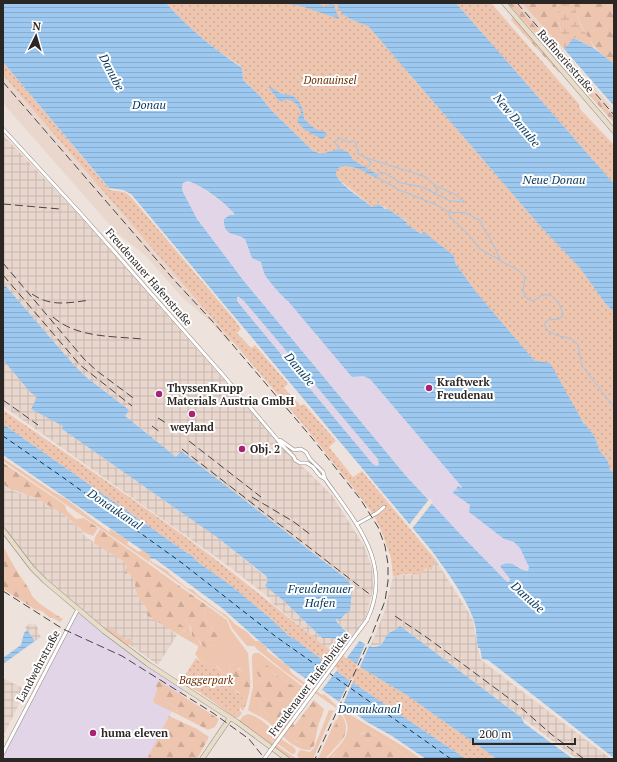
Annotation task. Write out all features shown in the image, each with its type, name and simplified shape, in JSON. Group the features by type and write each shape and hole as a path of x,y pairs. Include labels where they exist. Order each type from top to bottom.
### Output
{"street":[{"name":"Raffineriestraße","path":"504,3 614,131"},
{"name":"Freudenauer Hafenstraße","path":"3,129 82,215 298,462 304,462 313,467 320,476 325,479"},
{"name":"Freudenauer Hafenstraße","path":"278,440 294,450 304,450 307,456 322,472 325,479 357,524 372,555 376,576 376,597 367,620"},
{"path":"294,457 295,452 298,450"},
{"path":"304,462 307,456"},
{"path":"357,524 377,513 384,507"},
{"path":"3,530 32,568 78,609 142,660 230,718 287,759"},
{"name":"Landwehrstraße","path":"3,753 78,609"},
{"name":"Freudenauer Hafenbrücke","path":"264,759 367,620"},
{"path":"202,759 230,718"}],"shaded area":[{"path":"515,3 522,3 614,110 614,117"},
{"path":"3,75 233,341 229,343 211,322 182,297 145,255 117,233 8,109 3,103"},
{"path":"3,135 79,215 233,390 273,438 332,495 364,546 372,568 373,588 367,613 365,619 353,636 336,621 337,619 340,620 345,614 346,578 181,451 176,457 124,416 129,410 86,377 73,364 3,283"},
{"path":"188,181 201,187 234,213 236,236 243,237 245,239 252,258 261,262 262,269 284,299 288,301 363,376 370,379 462,487 458,492 470,505 469,512 504,539 514,542 520,548 528,563 528,571 513,564 508,577 510,581 507,582 406,476 243,280 206,232 193,212 182,188 184,183"},
{"path":"237,297 244,301 378,459 379,466 372,463 237,301"},
{"path":"3,360 30,392 38,397 32,409 64,426 62,429 218,538 266,577 268,580 265,586 284,601 322,638 333,638 340,643 342,650 338,656 270,601 271,599 223,562 3,406"},
{"path":"3,484 13,491 32,496 63,514 81,529 84,535 125,562 127,566 125,573 132,575 137,594 148,613 177,635 158,665 130,645 133,640 127,640 116,636 107,630 33,565 3,526"},
{"path":"435,559 473,621 481,660 611,759 577,759 400,626 388,634 381,644 376,646 371,645 385,610 393,577 408,574 411,575 433,564"},
{"path":"78,609 184,688 147,759 3,759 3,753"},
{"path":"31,623 33,625 35,624 41,637 35,641 25,627"},
{"path":"3,678 26,690 4,734 5,737 3,740"}],"green space":[{"name":"Donauinsel","path":"166,3 337,3 346,17 369,27 540,226 580,268 605,303 614,312 614,473 610,470 608,461 599,450 595,437 536,361 476,292 455,263 421,234 406,224 407,221 379,204 372,207 342,182 243,80 242,67 202,38"},
{"path":"456,3 491,3 579,104 580,109 614,145 614,184"},
{"path":"508,3 515,3 614,117 614,123"},
{"path":"522,3 556,3 564,49 553,38"},
{"path":"556,3 573,3 581,26 595,49 575,38 564,49"},
{"path":"573,3 614,3 614,64 599,51 588,37 580,22"},
{"path":"513,17 560,72 559,73 511,20"},
{"path":"3,62 110,190 124,192 130,196 234,319 241,329 237,333 251,348 255,345 288,384 284,388 301,406 304,404 336,441 329,447 353,477 362,471 435,559 432,570 426,568 419,574 404,574 393,577 391,558 383,535 376,519 365,503 306,428 257,370 3,75"},
{"path":"3,410 182,534 338,656 342,650 360,667 408,696 497,759 466,759 343,676 295,639 290,637 269,617 229,584 199,563 190,554 3,424"},
{"path":"3,458 66,499 109,532 110,529 129,541 127,544 139,552 142,550 151,556 149,557 151,558 149,562 3,461"},
{"path":"3,463 65,505 67,511 76,519 84,518 98,528 93,536 83,532 63,514 36,498 14,490 13,491 3,484"},
{"path":"100,529 206,605 204,617 223,645 213,645 208,648 203,646 197,638 192,636 191,628 186,620 180,620 179,623 187,630 181,631 179,635 147,615 148,611 137,594 133,577 128,573 124,574 127,566 124,564 125,562 94,543 95,537"},
{"path":"3,546 33,597 43,606 63,619 60,622 50,618 42,611 36,610 3,589"},
{"path":"151,560 168,571 187,588 193,590 225,614 236,625 247,632 255,641 259,641 267,648 267,651 289,667 290,671 294,675 322,695 324,694 337,706 336,708 284,671 254,646 247,646 232,628 228,619 150,562"},
{"path":"206,605 227,620 231,630 248,653 250,678 233,664 230,667 228,674 222,672 217,666 212,668 201,662 195,654 198,646 179,635 181,631 186,631 179,623 180,620 183,620 188,622 192,636 197,638 201,645 219,646 215,632 204,617"},
{"path":"112,625 111,628 126,640 128,638 133,640 130,645 127,645 108,631"},
{"path":"254,653 259,653 307,690 307,694 298,705 300,701 295,687 271,672 258,674 261,682 255,684 255,697 262,703 260,709 273,720 286,724 288,734 296,741 310,748 314,746 310,750 292,744 267,721 248,710 253,687 252,656"},
{"name":"Baggerpark","path":"196,658 218,671 235,691 242,695 242,706 236,715 225,706 190,687 182,680"},
{"path":"235,664 238,666 238,669 249,676 250,679 249,694 243,711 241,709 240,693 212,668 216,666 222,672 228,674 231,665"},
{"path":"265,665 268,666 271,672 295,687 299,692 300,701 289,719 295,725 314,700 324,709 318,726 314,746 310,748 306,747 292,738 288,734 286,724 273,721 260,709 262,703 255,697 255,684 261,682 256,670"},
{"path":"159,681 219,719 215,727 208,730 177,714 176,707 155,696 157,689 156,686"},
{"path":"202,693 225,706 236,715 239,710 242,713 239,717 235,718 201,694"},
{"path":"155,696 176,707 177,714 154,703 153,700"},
{"path":"341,709 421,759 410,759 381,738 366,731 334,755 331,759 327,759 346,736 347,725 345,718 340,711"},
{"path":"329,710 335,711 333,712 313,759 299,758 297,755 300,750 310,752 314,748"},
{"path":"339,712 342,716 336,724 337,742 343,739 325,759 318,759 335,721 338,719"},
{"path":"248,714 263,721 284,741 294,747 296,751 292,754 269,738 297,759 292,759 240,722 243,716"},
{"path":"169,716 197,729 209,737 197,759 147,759"},
{"path":"342,716 346,724 345,733 343,739 336,742 332,739 333,732 336,724"},
{"path":"366,731 381,738 410,759 331,759 350,738"}],"water":[{"name":"Donau","path":"3,3 166,3 202,38 242,68 243,80 313,151 321,154 339,149 348,152 353,160 378,175 376,178 358,168 348,166 338,168 336,172 338,178 346,187 372,207 379,204 385,209 388,209 421,234 424,232 454,256 455,263 476,292 533,359 536,361 550,363 584,424 595,437 599,450 608,461 610,470 614,473 614,758 488,660 482,659 480,648 478,648 474,622 465,600 455,583 432,551 131,194 123,190 109,188 3,62","holes":["188,181 212,194 234,213 234,215 230,215 224,219 226,229 231,233 245,239 252,258 261,262 264,273 269,281 288,301 352,377 363,376 370,379 462,487 461,488 458,486 456,489 459,492 455,490 453,493 470,505 469,512 504,539 514,542 520,548 529,567 528,571 508,563 500,566 510,579 509,582 507,582 406,476 243,280 197,219 182,188 183,183","237,297 244,301 378,459 379,465 376,466 372,463 237,301"]},
{"path":"281,3 318,3 325,7 333,3 339,19 301,6"},
{"name":"Neue Donau","path":"337,3 456,3 614,184 614,312 605,303 580,268 540,226 369,27 345,16 338,8"},
{"path":"574,38 595,49 614,64 614,106 564,49"},
{"path":"269,87 281,94 290,95 297,99 302,108 304,119 315,129 325,132 327,136 321,139 304,129 297,121 301,113 298,105 286,99 282,102 277,99"},
{"name":"Freudenauer Hafen","path":"3,283 73,364 86,377 129,410 125,416 176,457 181,451 348,580 352,588 350,611 340,620 336,619 336,621 348,633 363,643 373,647 380,645 389,633 400,626 522,718 524,723 573,759 497,759 408,696 360,667 347,657 342,650 341,644 336,640 333,638 322,638 284,601 265,586 268,580 266,576 218,538 62,429 63,426 31,409 37,397 30,392 3,360"},
{"name":"Donaukanal","path":"3,424 190,554 199,563 229,584 269,617 290,637 295,639 343,676 466,759 426,759 392,736 367,722 289,667 222,608 155,559 149,557 151,556 3,455"},
{"path":"27,630 35,641 3,664 3,658 21,645 24,633"}],"pier":[{"path":"430,498 433,502 411,530 408,526"},
{"path":"354,634 361,639 346,659 341,652"},
{"path":"366,642 370,644 359,669 356,666"},
{"path":"332,664 338,669 321,691 315,687"},
{"path":"351,678 354,679 342,707 338,704"}],"waterway":[{"path":"339,149 335,142 340,138 347,142 354,141 356,143 358,154 426,177 436,186 454,194 465,202 450,201 422,187 401,183 385,173 379,172 378,175"},
{"path":"366,169 371,164 367,158"},
{"path":"377,177 397,189 439,206 448,212 466,213 481,221 484,230 490,238 500,259"},
{"path":"436,187 436,193"},
{"path":"448,212 452,219 468,234 480,249 519,271 525,277 523,291 525,297 532,301 547,295 551,296 557,301 563,316 559,319 548,320 544,324 548,331 559,336 572,339 578,345 582,366 614,407"}],"ferry route":[{"path":"3,436 182,563 275,636 326,672"},
{"path":"329,673 451,759"}],"railway":[{"path":"517,3 614,115"},
{"path":"3,82 175,281 215,324 312,438 361,500 378,527 385,546 388,564 388,581 385,601 371,637 315,759"},
{"path":"3,204 60,209"},
{"path":"3,263 84,359 97,371 136,400"},
{"path":"3,275 80,365 132,406"},
{"path":"32,294 46,301 60,303 90,300"},
{"path":"53,317 62,324 73,329 95,335 142,339"},
{"path":"3,400 38,425"},
{"path":"158,418 166,423"},
{"path":"152,426 160,432"},
{"path":"189,441 261,497"},
{"path":"182,449 372,596"},
{"path":"252,497 294,522 311,535"},
{"path":"3,591 63,629 122,656 213,713 249,739 265,759"},
{"path":"395,616 429,639 518,705 551,734 584,759"}],"place":[{"name":"Kraftwerk Freudenau","path":"429,388"},
{"name":"ThyssenKrupp Materials Austria GmbH","path":"159,394"},
{"name":"weyland","path":"192,414"},
{"name":"Obj. 2","path":"242,449"},
{"name":"huma eleven","path":"93,733"}],"water label":[{"name":"Danube","path":"112,72"},
{"name":"New Danube","path":"517,120"},
{"name":"Danube","path":"300,369"},
{"name":"Danube","path":"528,597"}]}
